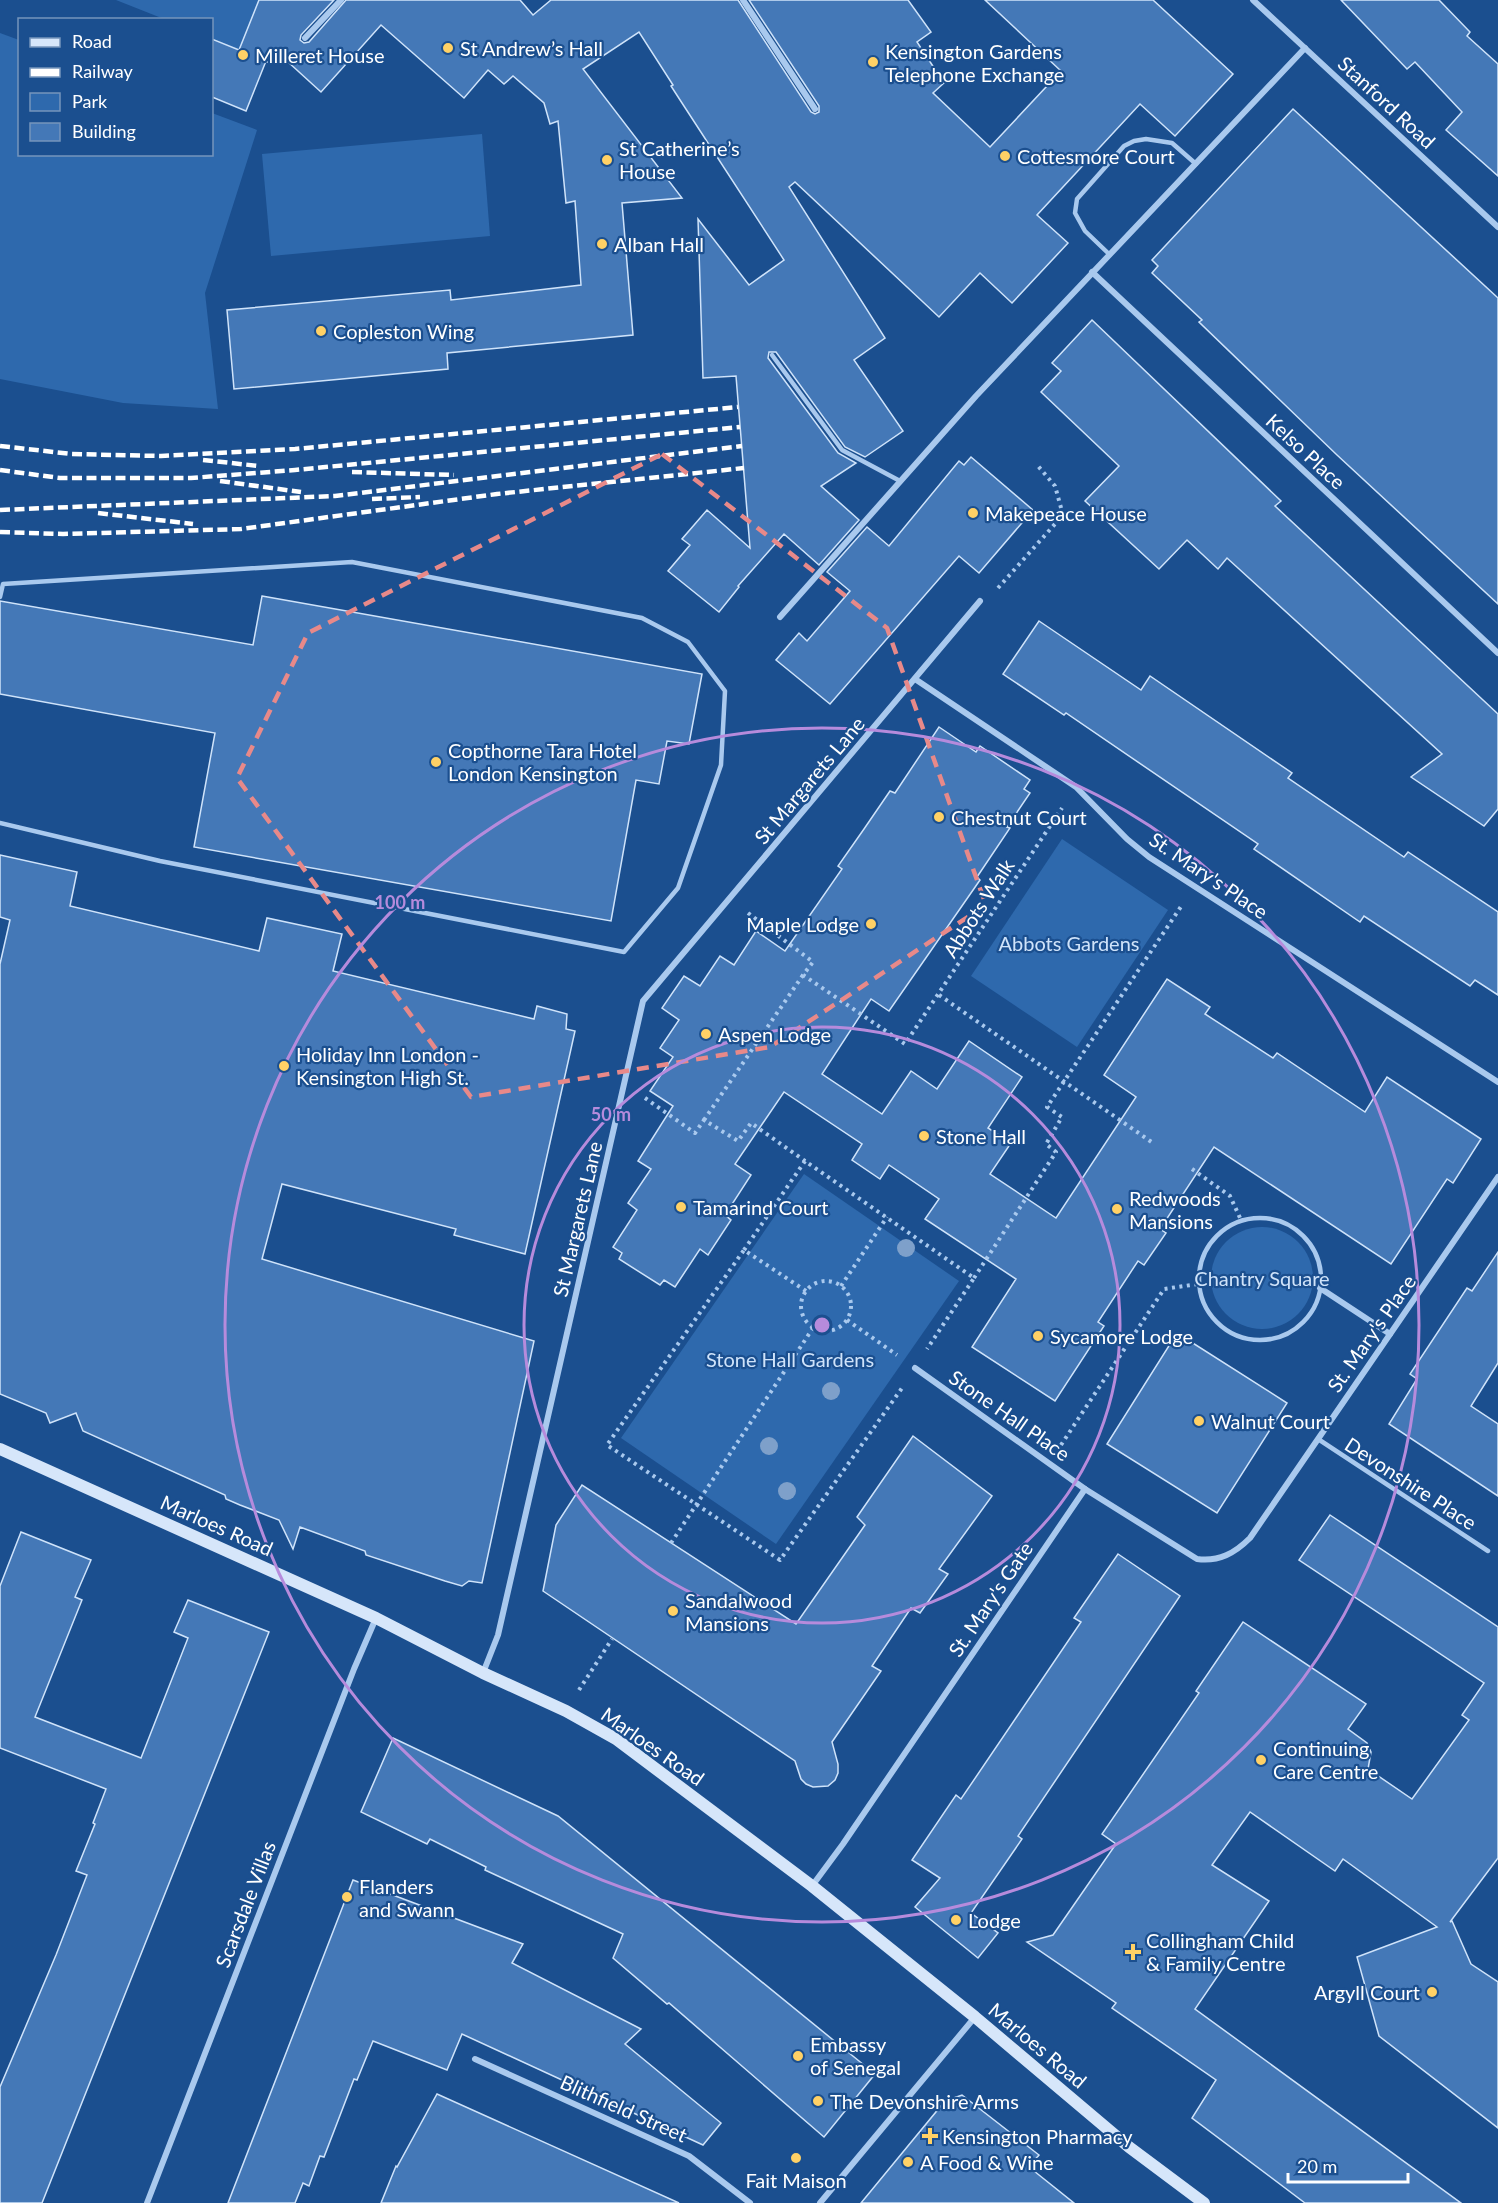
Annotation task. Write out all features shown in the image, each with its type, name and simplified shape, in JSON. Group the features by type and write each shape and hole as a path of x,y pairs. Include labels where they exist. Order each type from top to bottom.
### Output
{"street":[{"path":"305,38 341,0"},
{"path":"743,0 815,109"},
{"name":"Stanford Road","path":"1253,0 1498,227"},
{"path":"780,617 900,481 1092,272 1305,48"},
{"name":"Kelso Place","path":"1092,272 1498,653"},
{"name":"St Margarets Lane","path":"483,1673 498,1635 643,1001 980,600"},
{"name":"St. Mary's Place","path":"915,680 1076,787 1127,839 1149,857 1498,1082"},
{"name":"St. Mary's Place","path":"1085,1488 1197,1559 1209,1561 1239,1549 1250,1538 1497,1181"},
{"path":"1320,1288 1390,1334"},
{"name":"Stone Hall Place","path":"915,1368 1085,1488"},
{"name":"Marloes Road","path":"0,1449 376,1618 483,1673 566,1711 616,1739 812,1886 1129,2147 1204,2203"},
{"name":"St. Mary's Gate","path":"812,1886 843,1844 1085,1488"},
{"name":"Scarsdale Villas","path":"147,2203 354,1668 376,1618"},
{"path":"820,2203 975,2018"},
{"name":"Blithfield Street","path":"475,2059 689,2156 750,2203"}],"lane":[{"path":"1109,254 1085,231 1075,213 1077,200 1124,146 1146,139 1172,143 1196,164"},
{"path":"772,355 842,450 900,481"},
{"path":"0,597 3,584 352,562 642,618 688,642 725,691 721,765 678,888 624,952 160,861 0,823"},
{"path":"1259,1217 1276,1219 1293,1226 1306,1238 1316,1253 1320,1270 1320,1288 1315,1305 1305,1320 1291,1331 1275,1338 1257,1340 1240,1337 1224,1329 1211,1316 1202,1301 1198,1284 1200,1263 1209,1244 1223,1229 1241,1220 1259,1217"},
{"name":"Devonshire Place","path":"1318,1439 1488,1551"}],"path":[{"path":"980,600 1002,585 1063,515 1055,486 1038,466"},
{"name":"Abbots Walk","path":"803,975 905,1044 1076,787"},
{"path":"805,1161 607,1445 780,1560 915,1368 1056,1152 1046,1144 1062,1117 1047,1107 1194,887"},
{"path":"625,1084 695,1133 813,962 729,899"},
{"path":"939,995 1154,1143"},
{"path":"704,1120 738,1142 751,1122 974,1278"},
{"path":"1192,1169 1230,1196 1241,1220"},
{"path":"841,1286 886,1217"},
{"path":"744,1250 806,1291"},
{"path":"826,1280 841,1286 847,1291 852,1306 847,1320 835,1330 820,1331 813,1328 802,1315 800,1306 806,1291 818,1282 826,1280"},
{"path":"1048,1463 1164,1288 1198,1284"},
{"path":"847,1320 915,1368"},
{"path":"671,1544 813,1328"},
{"path":"566,1711 612,1639"}],"highlighted area":[{"path":"662,454 887,628 986,905 770,1047 471,1097 237,778 308,633"}],"green space":[{"path":"116,0 259,0 239,50 213,39 213,18 161,18"},
{"path":"0,33 18,40 18,156 213,156 213,113 257,130 205,293 218,409 123,403 0,379"},
{"path":"482,134 490,236 271,256 262,154"},
{"name":"Abbots Gardens","path":"1062,839 1168,910 1077,1047 971,976"},
{"name":"Stone Hall Gardens","path":"804,1174 959,1281 776,1544 621,1438"},
{"name":"Chantry Square","path":"1262,1227 1282,1231 1298,1242 1309,1258 1313,1278 1309,1298 1298,1314 1282,1325 1262,1329 1242,1325 1226,1314 1215,1298 1211,1278 1215,1258 1226,1242 1242,1231"}],"building":[{"path":"259,0 334,0 301,35 300,40 304,43 309,42 346,0 520,0 533,15 551,0 738,0 811,112 815,114 819,112 819,106 749,0 908,0 931,32 917,42 944,83 933,93 990,147 1061,71 985,0 1153,0 1233,74 1175,136 1140,104 1037,215 1068,243 1012,303 980,273 939,317 795,182 789,187 885,338 854,360 903,431 865,457 845,447 776,352 769,352 768,358 838,453 856,463 821,486 859,520 819,565 784,534 738,586 719,612 668,571 690,545 682,539 707,510 750,548 736,376 703,378 698,219 749,285 784,260 671,86 673,85 639,32 583,69 682,198 622,203 633,335 447,353 448,369 234,389 227,310 450,290 451,300 581,285 575,201 566,203 558,121 550,124 544,103 513,76 504,84 488,70 464,98 381,25 321,92 276,51 271,64 266,61 246,111 213,97 213,39 239,50"},
{"path":"1341,0 1439,0 1470,32 1467,36 1498,64 1498,176 1446,130 1462,112 1415,62 1407,69"},
{"path":"1293,109 1498,298 1498,604 1337,455 1199,322 1202,320 1152,273 1158,266 1152,260"},
{"path":"1092,320 1281,501 1275,506 1498,714 1498,809 1484,826 1411,777 1442,754 1227,558 1218,569 1187,540 1159,569 1085,501 1119,466 1041,392 1061,371 1052,363"},
{"path":"971,457 1033,510 979,573 959,556 830,704 776,660 799,633 807,641 850,591 827,572 867,527 889,546 959,461 964,465"},
{"name":"Copthorne Tara Hotel London Kensington","path":"262,596 702,674 689,744 667,741 659,784 636,780 611,921 194,847 215,733 0,694 0,601 253,645"},
{"path":"1039,621 1141,690 1150,676 1292,773 1288,778 1404,857 1408,852 1498,912 1498,995 1475,980 1470,986 1364,916 1360,922 1254,849 1258,844 1066,713 1064,715 1003,674"},
{"path":"939,727 976,752 980,746 1030,780 1024,789 1030,793 977,877 980,880 889,1011 871,999 822,1074 882,1114 911,1071 937,1089 969,1041 1022,1077 988,1128 1011,1143 990,1174 1056,1218 1136,1097 1104,1075 1167,979 1210,1007 1205,1014 1273,1058 1277,1053 1365,1112 1387,1077 1481,1139 1453,1183 1447,1179 1391,1264 1214,1147 1160,1229 1166,1233 1144,1265 1138,1261 1098,1322 1104,1326 1055,1401 972,1347 1016,1279 925,1219 939,1199 889,1165 880,1179 852,1160 862,1144 784,1092 735,1164 751,1175 725,1215 731,1220 708,1255 700,1249 675,1287 664,1280 660,1285 619,1259 622,1253 613,1247 637,1210 628,1203 651,1169 638,1161 673,1106 650,1091 673,1057 660,1048 679,1020 662,1008 684,976 700,986 720,956 734,965 756,931 785,951 842,869 838,866 890,791 895,793"},
{"path":"0,855 77,872 70,906 259,951 267,918 342,934 333,971 534,1019 537,1006 567,1014 566,1029 575,1031 525,1254 454,1235 456,1229 282,1184 262,1259 534,1341 482,1583 469,1581 462,1586 445,1581 366,1555 365,1551 300,1527 293,1549 279,1520 226,1499 225,1495 83,1431 76,1413 50,1423 46,1413 0,1394 0,964 10,920 0,917"},
{"path":"1498,1252 1498,1363 1471,1406 1498,1424 1498,1496 1389,1424 1417,1379 1410,1374 1467,1288 1472,1291"},
{"name":"Walnut Court","path":"1177,1333 1287,1403 1217,1513 1107,1444"},
{"name":"Sandalwood Mansions","path":"913,1436 992,1496 939,1569 948,1574 920,1613 911,1608 872,1666 881,1671 832,1742 838,1773 835,1780 828,1786 813,1787 806,1784 801,1779 795,1761 543,1591 556,1525 582,1485 796,1624 865,1525 857,1517"},
{"path":"1330,1515 1498,1627 1498,1858 1450,1922 1452,1921 1471,1964 1498,1982 1498,2128 1379,2036 1357,1957 1437,1927 1343,1859 1335,1871 1250,1812 1212,1865 1269,1901 1195,2009 1461,2203 1305,2203 1192,2118 1216,2080 1112,2008 1116,2003 1027,1942 1053,1935 1116,1844 1102,1834 1199,1693 1196,1691 1243,1622 1366,1704 1348,1729 1367,1743 1371,1752 1368,1769 1412,1799 1469,1720 1462,1715 1484,1683 1299,1560"},
{"path":"21,1532 91,1560 75,1597 82,1600 35,1717 141,1758 188,1638 174,1632 188,1600 269,1632 42,2203 0,2203 0,2087 87,1875 76,1871 106,1789 0,1748 0,1586"},
{"path":"1118,1554 1180,1596 1018,1836 1022,1839 971,1913 998,1933 978,1958 915,1907 940,1878 912,1860 956,1795 961,1799 1081,1622 1074,1618"},
{"path":"393,1738 558,1816 875,2074 824,2137 669,2003 667,2004 613,1958 623,1934 485,1870 486,1867 430,1839 427,1844 361,1812"},
{"path":"353,1880 523,1944 512,1963 641,2029 625,2044 721,2123 703,2145 462,2034 447,2070 373,2041 357,2080 354,2079 324,2157 320,2156 309,2186 303,2183 295,2203 228,2203"},
{"path":"437,2094 679,2203 381,2203 396,2166"},
{"path":"962,2095 1039,2155 1029,2167 1074,2203 861,2203 945,2101"}],"railway":[{"path":"0,446 72,454 161,456 295,449 738,407"},
{"path":"0,470 60,478 191,478 740,427"},
{"path":"0,510 335,496 742,446"},
{"path":"203,460 259,466"},
{"path":"0,532 63,534 241,529 497,494 744,468"},
{"path":"352,472 454,475"},
{"path":"220,481 301,492"},
{"path":"372,499 420,497"},
{"path":"98,513 193,524"}],"place":[{"name":"St Andrew’s Hall","path":"448,48"},
{"name":"Milleret House","path":"243,55"},
{"name":"Kensington Gardens Telephone Exchange","path":"873,62"},
{"name":"Cottesmore Court","path":"1005,156"},
{"name":"St Catherine’s House","path":"607,160"},
{"name":"Alban Hall","path":"602,244"},
{"name":"Copleston Wing","path":"321,331"},
{"name":"Makepeace House","path":"973,513"},
{"name":"Copthorne Tara Hotel London Kensington","path":"436,762"},
{"name":"Chestnut Court","path":"939,817"},
{"name":"Maple Lodge","path":"871,924"},
{"name":"Aspen Lodge","path":"706,1034"},
{"name":"Holiday Inn London - Kensington High St.","path":"284,1066"},
{"name":"Stone Hall","path":"924,1136"},
{"name":"Tamarind Court","path":"681,1207"},
{"name":"Redwoods Mansions","path":"1117,1209"},
{"name":"Sycamore Lodge","path":"1038,1336"},
{"name":"Walnut Court","path":"1199,1421"},
{"name":"Sandalwood Mansions","path":"673,1611"},
{"name":"Continuing Care Centre","path":"1261,1760"},
{"name":"Flanders and Swann","path":"347,1897"},
{"name":"Lodge","path":"956,1920"},
{"name":"Collingham Child & Family Centre","path":"1133,1952"},
{"name":"Argyll Court","path":"1432,1992"},
{"name":"Embassy of Senegal","path":"798,2056"},
{"name":"The Devonshire Arms","path":"818,2101"},
{"name":"Kensington Pharmacy","path":"930,2136"},
{"name":"Fait Maison","path":"796,2158"},
{"name":"A Food & Wine","path":"908,2162"}]}
